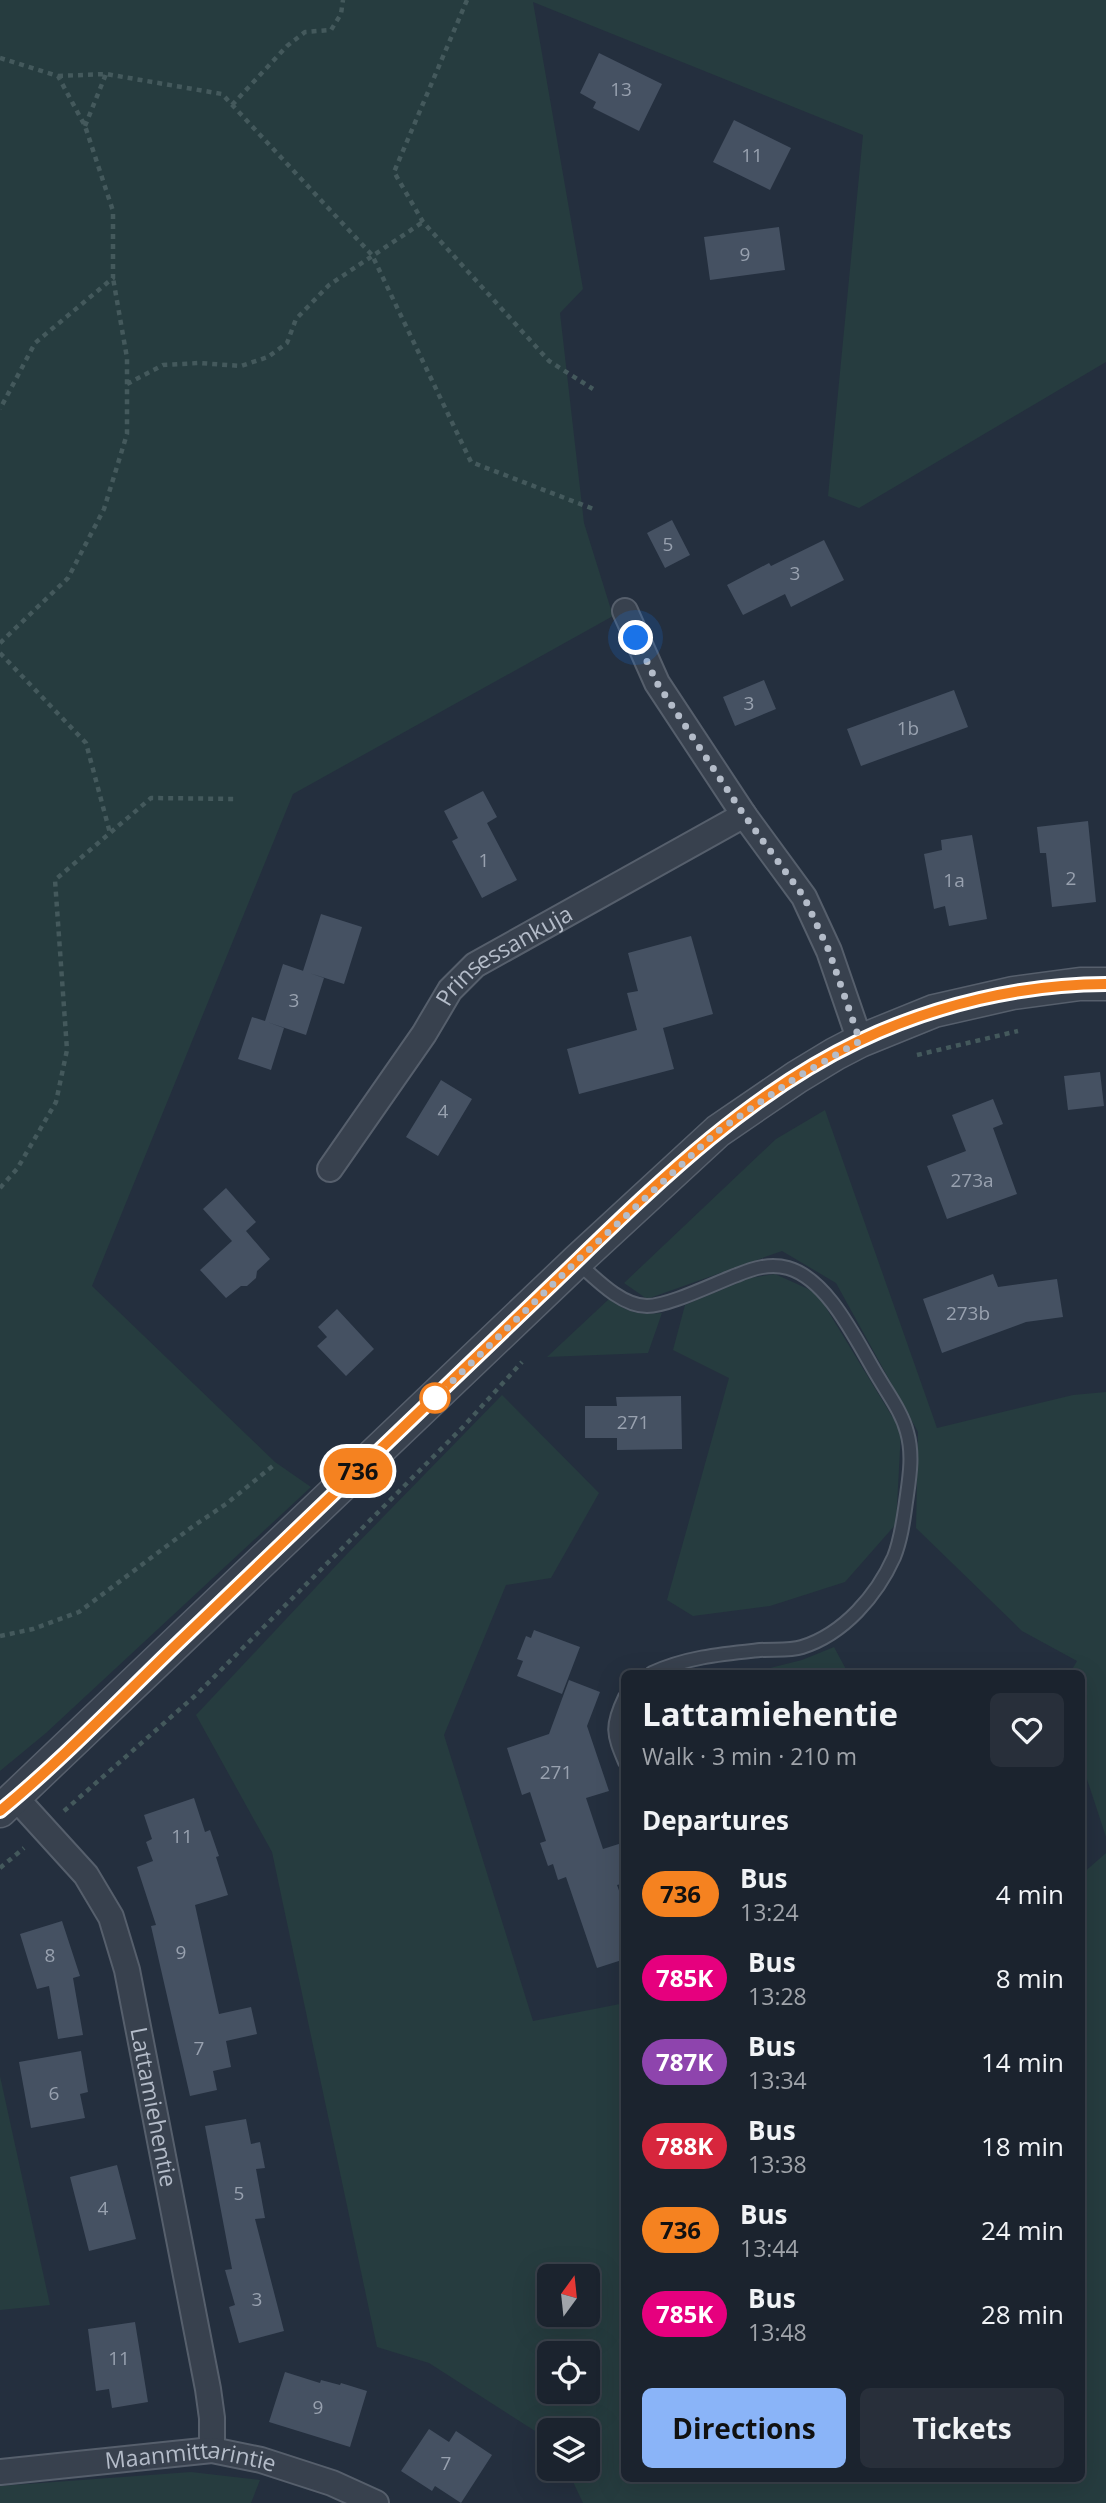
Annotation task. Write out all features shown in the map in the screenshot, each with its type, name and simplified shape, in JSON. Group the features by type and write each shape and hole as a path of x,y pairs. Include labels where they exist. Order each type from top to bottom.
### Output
{"street":[{"path":"625,611 657,683 744,815 804,897 829,951 860,1041"},
{"name":"Prinsessankuja","path":"330,1170 424,1034 450,990 475,965 744,815"},
{"path":"8,1805 577,1261 718,1131 797,1077 860,1041 934,1011 1013,993 1080,984 1106,984"},
{"name":"Lattamiehentie","path":"8,1805 86,1875 111,1917 127,1970 208,2389 212,2450"},
{"name":"Maanmittarintie","path":"0,2472 212,2450 261,2460 332,2483 376,2503"}],"lane":[{"path":"577,1261 603,1285 630,1302 647,1306 665,1303 757,1267 774,1265 807,1277 820,1288 841,1317 899,1412 907,1431 911,1470 895,1556 878,1586 849,1621 823,1638 800,1648 706,1655 661,1670"},
{"path":"621,1705 617,1713 614,1736 621,1753"}],"path":[{"path":"232,106 287,46 305,32 331,30 341,14 343,0"},
{"path":"467,0 394,172 423,222 549,361 593,389"},
{"path":"0,58 58,76 106,74 222,94 372,255 471,462 596,510"},
{"path":"85,126 106,74"},
{"path":"0,643 68,578 104,509 127,434 127,358 113,278 113,211 85,126 58,76"},
{"path":"127,384 163,365 199,363 241,366 268,357 287,343 296,319 329,285 423,222"},
{"path":"0,409 35,343 113,278"},
{"path":"0,653 86,743 110,833"},
{"path":"0,1188 17,1169 56,1102 67,1049 55,880 151,798 237,799"},
{"path":"914,1055 1018,1031"},
{"path":"54,1819 196,1695 463,1427 522,1361"},
{"path":"0,1636 33,1629 79,1612 191,1527 226,1504 274,1465"},
{"path":"0,1868 29,1843"}],"green space":[{"path":"0,0 1106,0 1106,362 859,508 828,496 863,135 533,2 583,289 560,313 584,523 613,616 293,794 92,1286 275,1462 311,1487 46,1733 0,1771"},
{"path":"825,1110 937,1428 1073,1395 1106,1392 1106,1837 1085,1773 1085,1670 1072,1670 1077,1661 1022,1631 916,1528 918,1432 836,1283 782,1251 647,1299 624,1283 776,1139"},
{"path":"775,1274 817,1293 901,1431 896,1524 845,1582 770,1606 693,1616 667,1600 729,1378 673,1350 685,1305 750,1278"},
{"path":"609,1299 634,1312 662,1313 648,1353 547,1357"},
{"path":"502,1395 599,1493 551,1578 506,1585 444,1735 533,2021 621,2004 621,2482 1085,2482 1085,1871 1106,1853 1106,2503 583,2503 573,2481 600,2481 600,2418 537,2418 537,2432 429,2363 377,2347 272,1852 196,1715 347,1554"},
{"path":"834,1647 846,1670 762,1670 802,1660"},
{"path":"0,2076 50,2305 0,2310"},
{"path":"191,2472 260,2480 251,2503 0,2503 0,2486"}],"building":[{"path":"599,53 662,84 639,131 593,108 596,102 580,93"},
{"path":"734,120 791,148 770,190 713,162"},
{"path":"779,227 785,270 710,280 704,237"},
{"path":"672,520 690,555 665,568 647,533"},
{"path":"824,540 844,580 791,607 785,594 743,615 727,585 769,563 771,566"},
{"path":"764,680 776,709 735,726 723,697"},
{"path":"954,690 968,727 861,766 847,729"},
{"path":"483,791 497,817 487,823 517,880 482,898 452,841 458,838 444,811"},
{"path":"1088,821 1096,902 1052,907 1046,853 1040,853 1037,827"},
{"path":"972,835 987,919 949,926 945,906 934,909 924,854 942,850 941,840"},
{"path":"321,914 362,927 344,984 303,971"},
{"path":"691,936 713,1014 663,1028 674,1069 579,1094 567,1049 637,1030 627,993 638,991 628,953"},
{"path":"283,964 324,978 306,1035 267,1022 284,1028 271,1070 238,1059 252,1017 265,1021"},
{"path":"1100,1072 1104,1106 1068,1110 1064,1076"},
{"path":"441,1080 472,1099 438,1156 406,1137"},
{"path":"993,1099 1003,1124 993,1128 1017,1194 947,1219 927,1166 966,1151 952,1115"},
{"path":"226,1188 256,1222 246,1231 270,1259 257,1271 256,1278 247,1286 241,1286 226,1298 200,1270 232,1241 203,1209"},
{"path":"993,1274 998,1287 1057,1279 1063,1317 1026,1322 942,1353 923,1299"},
{"path":"337,1309 374,1349 346,1376 317,1346 327,1337 318,1327"},
{"path":"681,1396 682,1449 617,1450 617,1438 585,1438 585,1406 617,1406 616,1397"},
{"path":"534,1630 580,1647 562,1694 517,1676 523,1661 517,1659 526,1636 531,1638"},
{"path":"569,1680 600,1692 587,1726 609,1791 586,1798 603,1849 621,1843 621,1884 617,1885 621,1896 621,1960 597,1968 566,1877 558,1880 553,1864 548,1866 540,1843 546,1841 530,1792 522,1795 507,1748 549,1734"},
{"path":"194,1798 205,1832 210,1830 228,1895 195,1905 219,2014 251,2007 257,2034 226,2041 231,2067 213,2071 217,2090 190,2096 151,1926 156,1925 137,1867 153,1861 146,1842 152,1839 144,1815"},
{"path":"62,1921 80,1976 73,1978 83,2035 58,2039 49,1986 37,1989 20,1934"},
{"path":"81,2051 88,2092 80,2094 85,2118 31,2128 19,2062"},
{"path":"246,2119 251,2144 260,2142 265,2168 256,2169 265,2218 255,2219 284,2331 239,2343 229,2307 235,2305 225,2270 232,2269 205,2126"},
{"path":"117,2165 136,2239 89,2251 70,2177"},
{"path":"135,2322 148,2402 112,2408 109,2389 96,2391 88,2329"},
{"path":"285,2372 320,2383 321,2380 340,2385 341,2383 367,2391 350,2447 269,2422"},
{"path":"429,2429 449,2442 456,2431 492,2455 461,2503 435,2486 432,2491 401,2471"}],"bus line":[{"name":"736","path":"0,1811 577,1261 718,1131 835,1054 934,1011 1013,993 1080,984 1106,984"}],"route":[{"path":"435,1398 577,1261 718,1131 797,1077 860,1041 829,951 804,897 744,815 657,683 636,638"}]}
